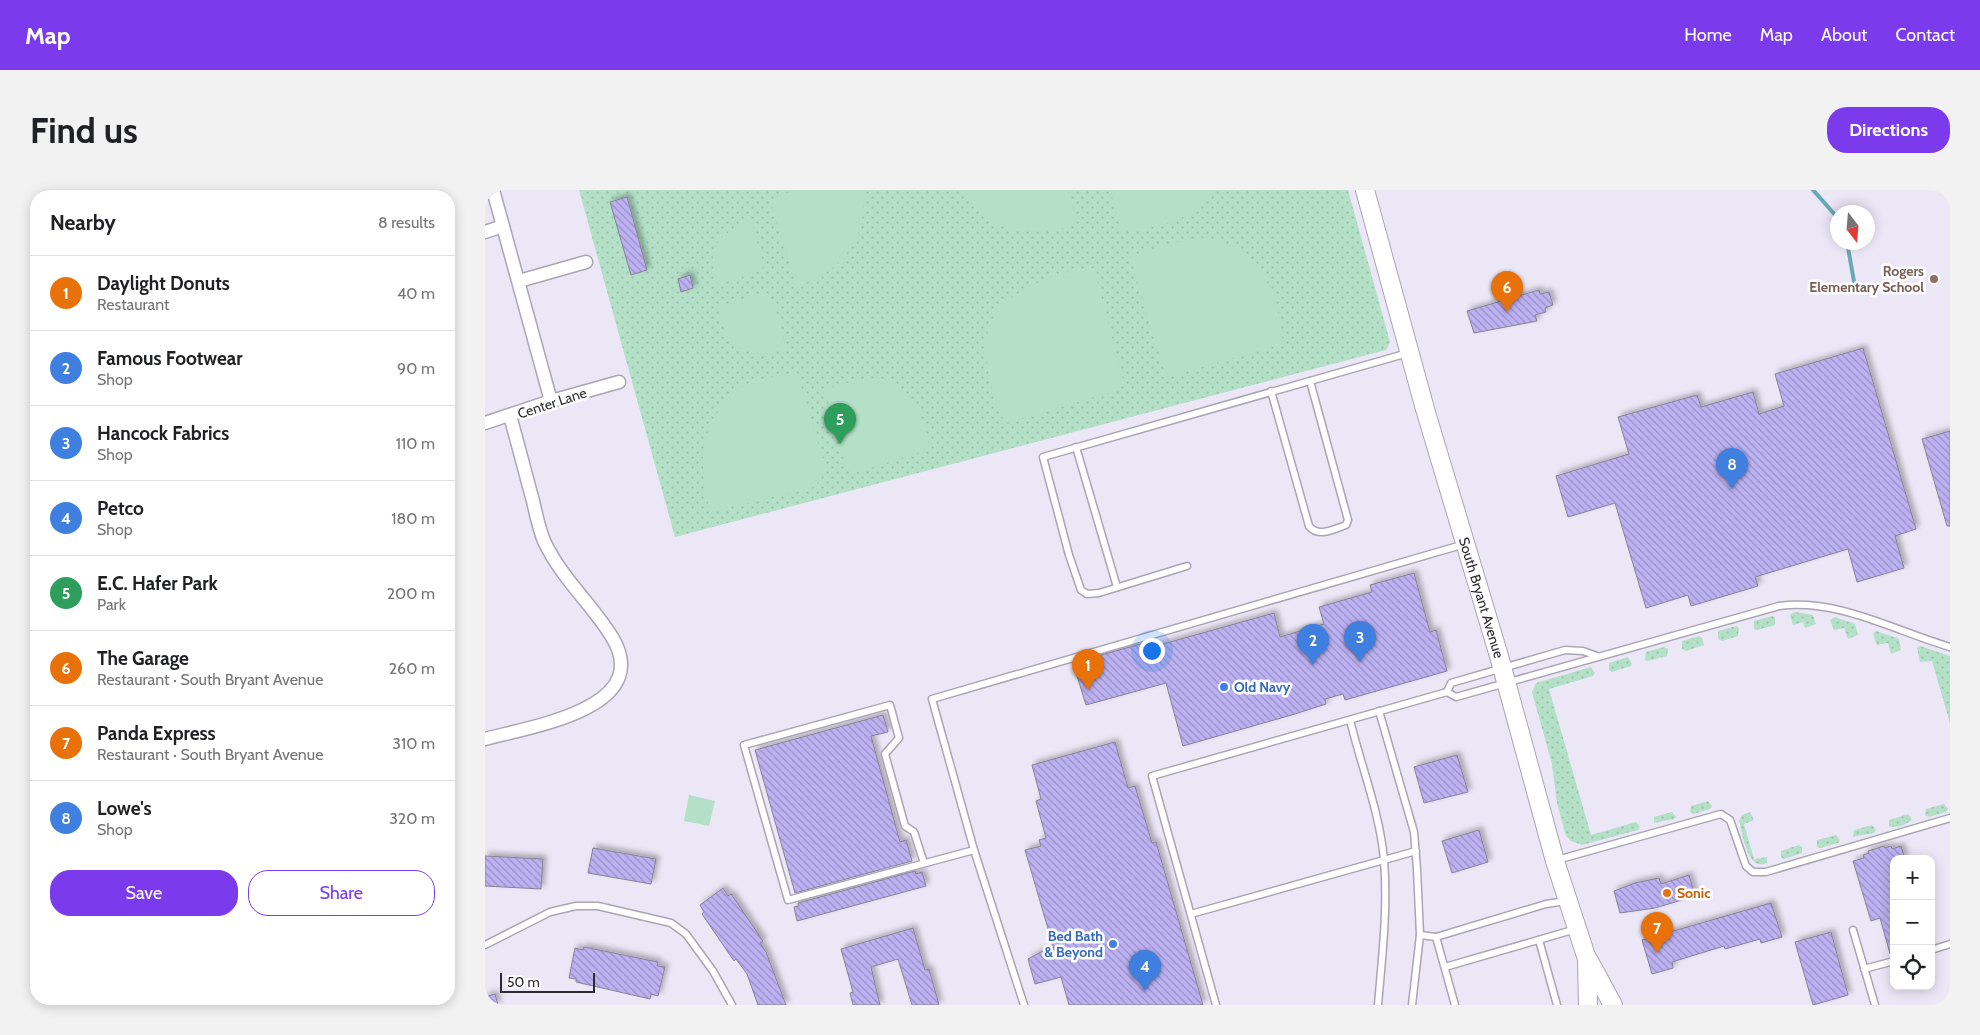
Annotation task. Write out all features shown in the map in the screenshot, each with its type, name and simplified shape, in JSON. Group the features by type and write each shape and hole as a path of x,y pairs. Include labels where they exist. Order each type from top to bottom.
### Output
{"main road":[{"name":"South Bryant Avenue","path":"1365,190 1555,860 1587,959 1588,1005"},
{"path":"1587,959 1613,1005"}],"street":[{"path":"493,190 551,401"},
{"path":"485,232 503,226"},
{"path":"519,281 586,262"},
{"name":"Center Lane","path":"485,423 551,401 619,382"},
{"path":"485,739 583,712 599,702 613,688 620,674 621,661 613,639 566,580 543,540 510,416"}],"lane":[{"path":"1187,566 1087,594 1081,590 1069,555 1043,457 1410,352"},
{"path":"1271,392 1309,526 1313,531 1320,533 1346,525 1348,520 1310,381"},
{"path":"1076,447 1117,587"},
{"path":"1024,1005 973,850 932,699 1466,543"},
{"path":"1447,692 1451,683 1503,676 1598,656 1770,608 1797,604 1834,609 1950,647"},
{"path":"1216,1005 1152,776 1447,692 1456,697 1565,650 1583,651 1598,656"},
{"path":"924,863 914,832 905,826 885,754 899,738 890,705 744,745 788,900 973,850"},
{"path":"1379,711 1413,832 1416,851 1420,935 1412,1005"},
{"path":"1350,720 1378,826 1384,859 1385,934 1378,1005"},
{"path":"1555,860 1721,814 1730,820 1745,866 1753,872 1766,872 1950,818"},
{"path":"1191,914 1416,851"},
{"path":"1420,935 1436,937 1546,904 1568,901"},
{"path":"485,945 537,917 576,906 598,906 671,923 686,934 713,971 732,1005"},
{"path":"1445,967 1577,929"},
{"path":"1853,930 1875,1005"},
{"path":"1436,937 1455,1005"},
{"path":"1539,940 1557,1005"},
{"path":"1935,949 1950,944"},
{"path":"1864,969 1890,962"}],"green space":[{"path":"579,190 1348,190 1390,342 1386,350 675,537"},
{"path":"796,190 864,190 864,208 861,224 849,251 828,272 797,286 772,207 776,196"},
{"path":"963,190 1068,190 1077,224 1043,231 1027,232 999,225 986,217"},
{"path":"1110,190 1213,190 1205,201 1185,216 1161,225 1122,231"},
{"path":"751,220 764,265 761,271 718,284 713,261 717,244 730,231"},
{"path":"1204,238 1223,242 1239,250 1252,261 1263,275 1277,308 1283,344 1170,376 1164,371 1130,257 1170,243"},
{"path":"1094,268 1124,383 1119,390 1006,423 996,401 987,358 986,343 992,320 1000,309 1023,290 1066,272"},
{"path":"766,292 770,295 787,349 761,353 740,347 732,341 725,332 721,320 720,306"},
{"path":"797,372 826,469 815,487 710,512 703,472 704,446 707,433 723,404 735,391 742,387 757,381"},
{"path":"877,378 891,382 901,388 915,404 920,414 930,449 855,473 846,469 825,389 858,380"},
{"path":"1795,612 1813,615 1816,624 1805,628 1803,622 1793,625 1790,615"},
{"path":"1772,616 1775,617 1775,625 1757,630 1754,629 1754,621"},
{"path":"1835,617 1855,624 1858,635 1848,639 1844,628 1834,630 1830,620"},
{"path":"1736,626 1739,628 1738,636 1722,641 1718,639 1718,631"},
{"path":"1876,631 1899,639 1901,650 1891,654 1888,643 1877,645 1873,634"},
{"path":"1699,636 1702,638 1704,645 1686,651 1682,649 1682,641"},
{"path":"1920,646 1950,656 1950,723 1932,661 1920,662 1917,648"},
{"path":"1664,647 1668,649 1667,656 1648,661 1645,660 1646,652"},
{"path":"1628,657 1632,664 1631,666 1612,672 1609,670 1609,663"},
{"path":"1591,667 1595,673 1593,676 1549,689 1591,835 1636,822 1640,827 1638,830 1582,845 1571,841 1566,836 1557,803 1552,764 1532,692 1536,683"},
{"path":"689,795 715,801 709,826 684,821"},
{"path":"1708,801 1712,806 1710,809 1693,814 1690,812 1691,806"},
{"path":"1944,804 1948,809 1946,812 1929,817 1925,815 1926,809"},
{"path":"1672,812 1676,817 1674,819 1654,823 1654,817"},
{"path":"1750,812 1754,820 1744,824 1754,859 1767,857 1767,863 1760,864 1755,862 1750,857 1744,842 1739,821 1742,815"},
{"path":"1908,814 1912,819 1904,825 1897,827 1889,826 1889,820"},
{"path":"1872,825 1876,830 1874,833 1853,837 1854,830"},
{"path":"1836,835 1840,840 1838,843 1820,848 1817,847 1817,840"},
{"path":"1799,845 1802,847 1802,853 1784,859 1781,857 1781,851"}],"building":[{"path":"627,197 647,270 631,275 610,202"},
{"path":"690,275 693,288 681,292 678,279"},
{"path":"1539,290 1540,294 1549,292 1553,305 1545,308 1546,312 1535,315 1537,321 1474,333 1467,311"},
{"path":"1863,348 1916,529 1895,536 1904,568 1857,582 1848,549 1755,577 1758,586 1691,606 1688,595 1646,608 1615,503 1568,517 1556,476 1629,454 1618,417 1697,395 1701,407 1753,392 1759,414 1784,406 1775,374"},
{"path":"1950,431 1950,526 1947,526 1922,439"},
{"path":"1414,573 1430,632 1436,630 1447,671 1345,700 1343,694 1325,699 1326,704 1183,746 1166,683 1086,705 1073,663 1144,643 1145,649 1274,613 1280,637 1324,624 1319,607 1372,592 1370,585"},
{"path":"883,715 888,732 871,736 900,842 906,840 912,861 795,893 755,750"},
{"path":"1115,742 1128,788 1135,786 1152,843 1156,842 1203,1005 1069,1005 1061,977 1035,984 1028,959 1041,952 1054,949 1025,850 1041,846 1039,840 1046,838 1036,801 1041,799 1032,765"},
{"path":"1457,755 1468,792 1424,803 1414,767"},
{"path":"1479,830 1488,862 1452,873 1442,841"},
{"path":"1884,846 1885,848 1891,846 1892,849 1901,846 1904,855 1890,855 1890,953 1880,918 1871,921 1853,861 1864,858 1863,855 1869,853 1868,851"},
{"path":"593,848 656,859 651,884 588,873"},
{"path":"485,856 543,859 541,889 485,886"},
{"path":"915,871 916,874 922,872 926,886 797,921 794,907 799,906 798,903"},
{"name":"Sonic","path":"1689,875 1695,896 1655,908 1620,913 1614,891 1635,883 1659,878 1661,884"},
{"path":"723,888 728,896 731,894 763,941 760,943 766,952 786,1005 758,1005 747,974 736,959 734,961 702,914 704,912 700,905"},
{"path":"1771,903 1782,937 1761,943 1760,939 1725,949 1724,946 1672,962 1673,968 1652,974 1642,940"},
{"path":"913,928 925,970 929,969 939,1005 912,1005 898,959 871,967 880,1005 853,1005 850,993 853,992 841,949"},
{"path":"1831,932 1848,995 1813,1005 1795,942"},
{"path":"584,947 658,962 657,966 665,967 658,996 651,994 650,999 576,982 576,979 569,978 575,948 583,950"},
{"path":"495,994 498,1005 485,1005 485,997"}],"waterway":[{"path":"1813,190 1830,209"},
{"path":"1848,250 1855,287"}],"place":[{"name":"Rogers Elementary School","path":"1934,279"},
{"name":"The Garage","path":"1507,312"},
{"name":"E.C. Hafer Park","path":"840,444"},
{"name":"Lowe's","path":"1732,489"},
{"name":"Hancock Fabrics","path":"1360,662"},
{"name":"Famous Footwear","path":"1313,665"},
{"name":"Old Navy","path":"1224,687"},
{"name":"Daylight Donuts","path":"1088,690"},
{"name":"Sonic","path":"1667,893"},
{"name":"Bed Bath & Beyond","path":"1113,944"},
{"name":"Panda Express","path":"1657,953"},
{"name":"Petco","path":"1145,991"}]}
